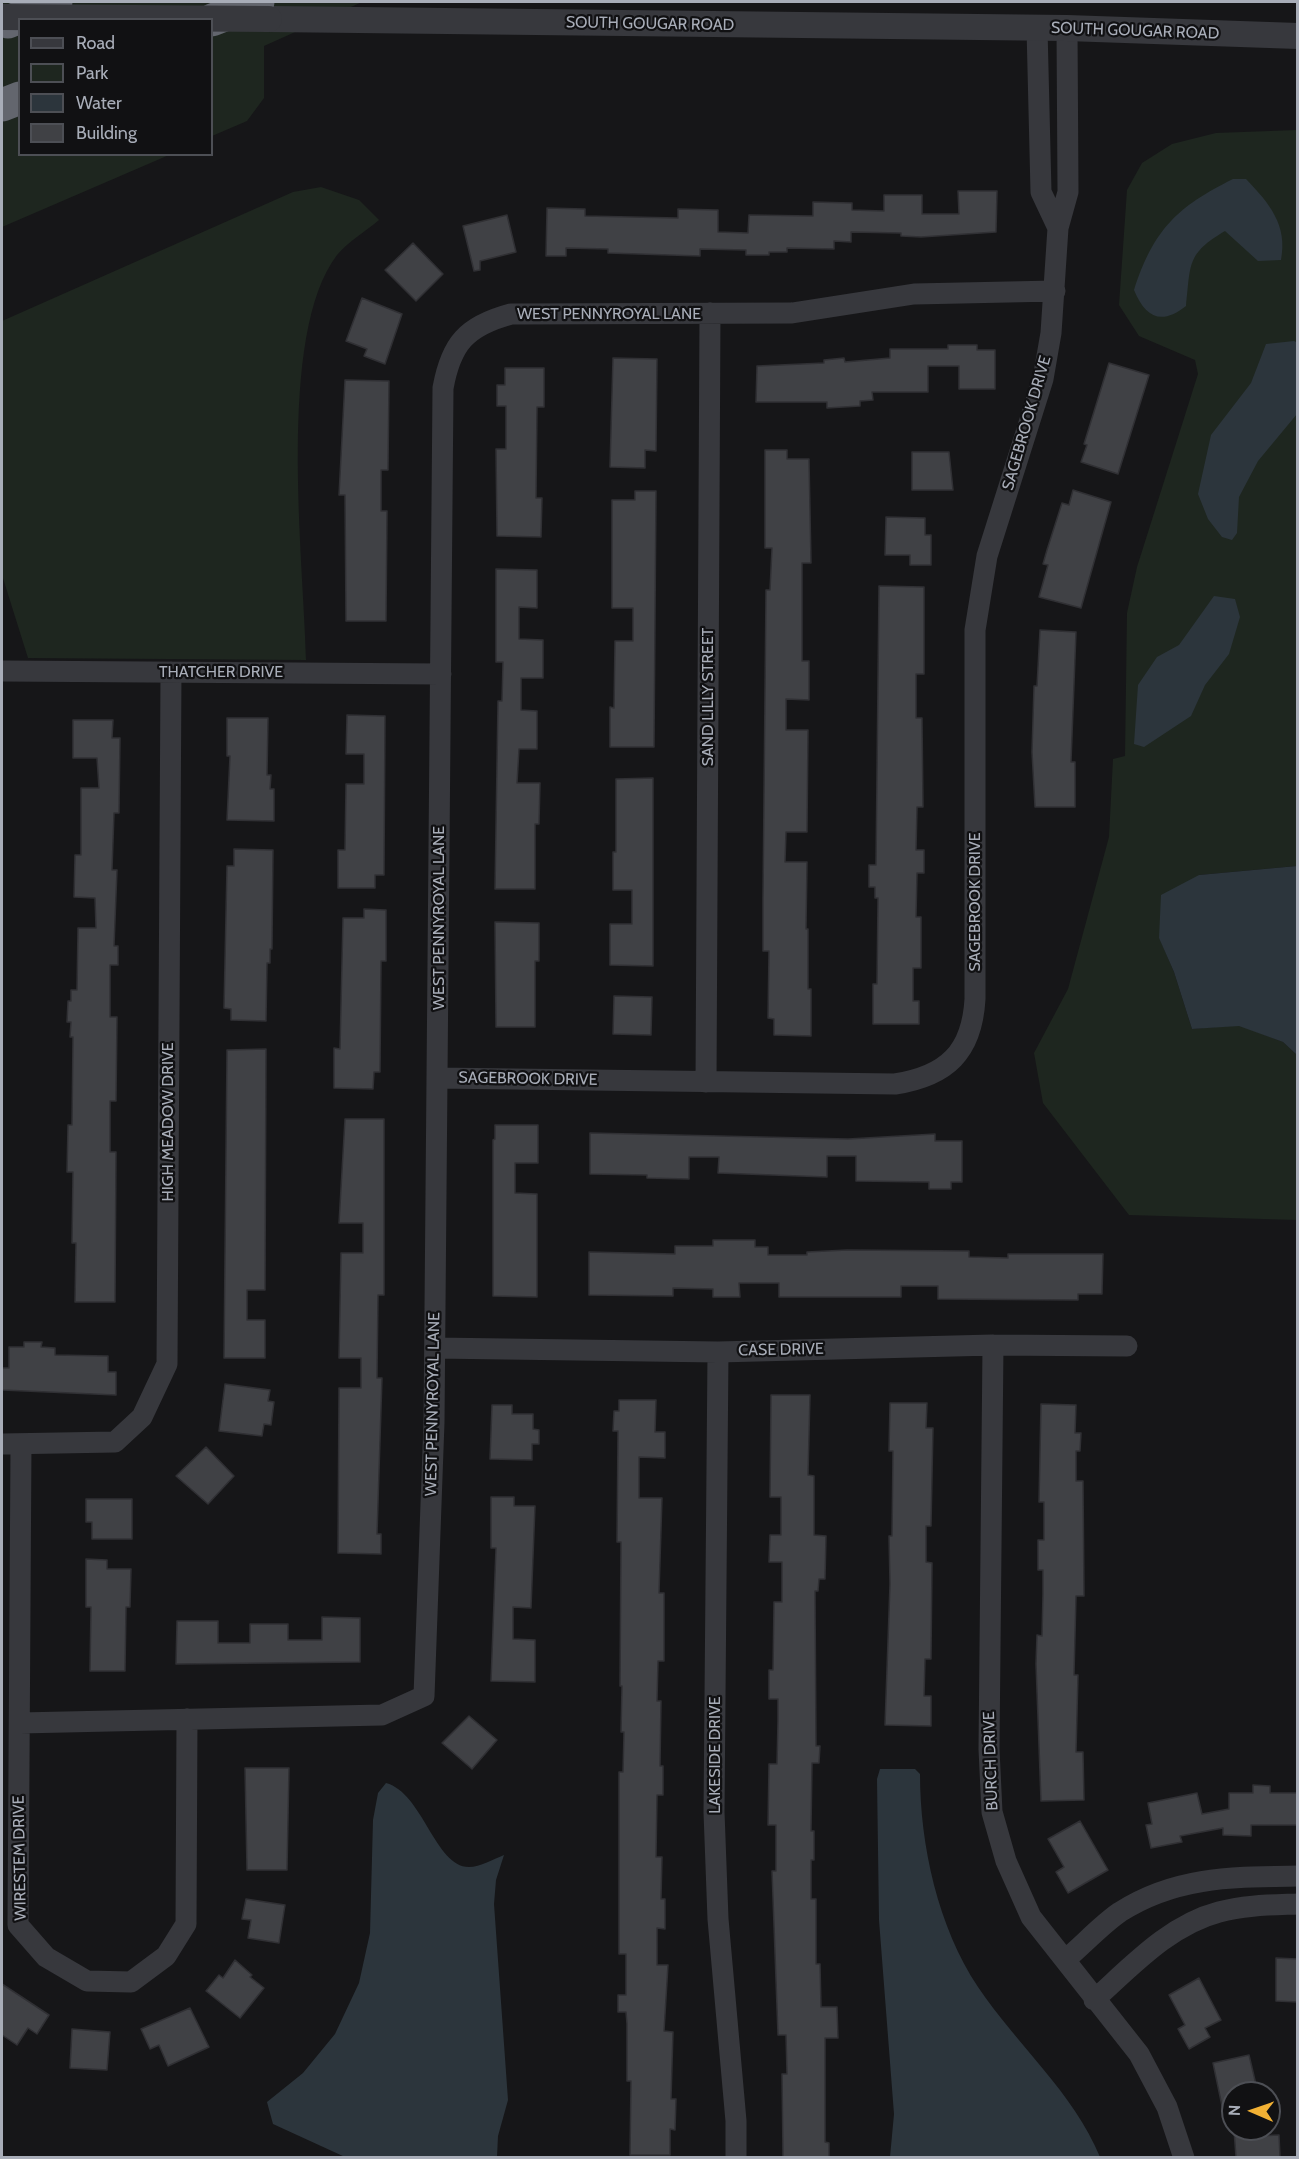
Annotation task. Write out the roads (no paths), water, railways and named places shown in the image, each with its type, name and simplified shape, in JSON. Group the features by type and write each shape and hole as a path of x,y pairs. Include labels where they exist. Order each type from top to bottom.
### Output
{"highway":[{"path":"18,18 56,2"},
{"path":"213,20 264,10"},
{"path":"2,25 18,18"},
{"path":"2,105 18,99"}],"street":[{"name":"SOUTH GOUGAR ROAD","path":"2,17 264,10 1067,28 1298,36"},
{"name":"SAGEBROOK DRIVE","path":"1037,28 1041,192 1058,228"},
{"name":"SAGEBROOK DRIVE","path":"437,1078 895,1084 916,1081 936,1074 965,1044 973,1024 975,999 975,630 979,594 987,556 1043,379 1055,291 1058,228 1068,192 1067,28"},
{"name":"WEST PENNYROYAL LANE","path":"20,1723 382,1715 424,1696 435,1348 443,388 448,362 459,341 483,324 511,314 792,313 914,294 1055,291"},
{"name":"SAND LILLY STREET","path":"706,1082 710,313"},
{"name":"THATCHER DRIVE","path":"2,671 441,674"},
{"name":"HIGH MEADOW DRIVE","path":"11,1444 115,1442 142,1417 167,1364 171,672"},
{"name":"CASE DRIVE","path":"435,1348 718,1352 993,1345 1127,1346"},
{"name":"BURCH DRIVE","path":"993,1345 989,1749 992,1812 1006,1861 1031,1917 1094,2000 1139,2054 1167,2107 1184,2157"},
{"name":"LAKESIDE DRIVE","path":"718,1352 714,1812 718,1919 736,2121 736,2157"},
{"name":"WIRESTEM DRIVE","path":"11,1444 20,1723 18,1924 46,1957 87,1981 131,1982 166,1956 186,1924 187,1719"},
{"path":"1065,1960 1120,1912 1168,1889 1221,1877 1298,1876"},
{"path":"1094,2000 1148,1952 1184,1927 1218,1912 1267,1905 1298,1904"}],"water":[{"path":"1233,179 1246,179 1275,215 1282,236 1281,260 1258,261 1225,231 1203,247 1193,261 1186,306 1169,316 1155,316 1143,307 1134,290 1159,235 1182,210 1213,189"},
{"path":"1294,341 1298,343 1297,414 1258,461 1239,497 1237,533 1232,540 1222,537 1208,519 1198,494 1211,435 1251,383 1266,344"},
{"path":"1214,596 1235,599 1240,617 1229,654 1205,685 1191,716 1144,747 1134,744 1138,685 1157,657 1179,645"},
{"path":"1297,866 1297,1055 1283,1042 1239,1026 1192,1029 1174,972 1159,938 1161,895 1199,875"},
{"path":"880,1769 915,1769 920,1774 923,1829 934,1885 942,1912 964,1964 993,2008 1075,2111 1100,2157 890,2157 894,2114 879,1920 877,1779"},
{"path":"386,1783 399,1789 410,1800 438,1843 457,1864 473,1867 504,1855 496,1880 494,1904 508,2100 498,2136 497,2157 345,2157 273,2124 267,2102 303,2073 335,2034 359,1983 370,1933 373,1820 378,1793"}]}
